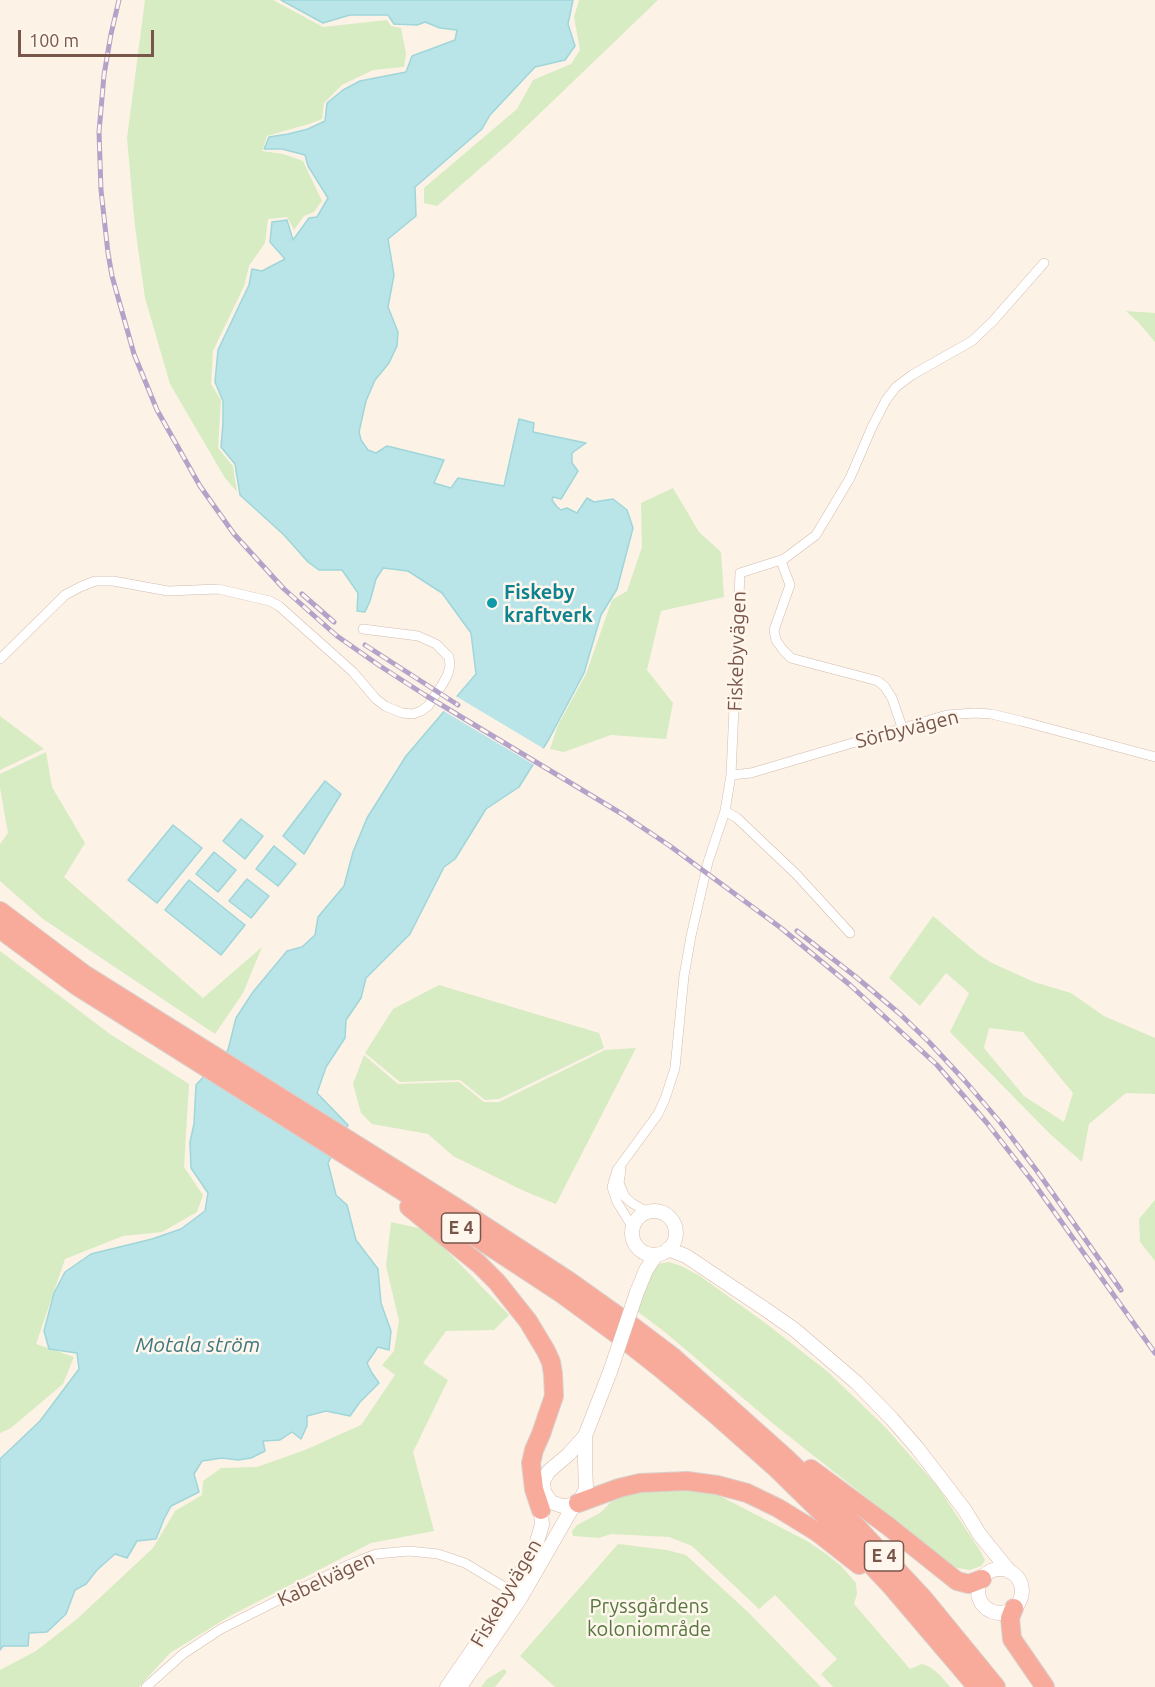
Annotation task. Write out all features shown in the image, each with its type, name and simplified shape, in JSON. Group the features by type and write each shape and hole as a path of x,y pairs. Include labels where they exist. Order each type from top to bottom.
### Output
{"highway":[{"name":"E 4","path":"0,911 193,1052"},
{"name":"E 4","path":"0,929 77,986 193,1052 363,1158 466,1214 569,1281 628,1323 673,1358 761,1435 858,1528 924,1599 996,1687"},
{"name":"E 4","path":"363,1158 394,1187 562,1294 665,1372 723,1421 800,1492 870,1562 977,1687"},
{"path":"394,1187 410,1208 497,1282 539,1337 551,1362 554,1396 531,1462 534,1489 542,1510"},
{"path":"542,1434 540,1467 543,1489"},
{"path":"761,1435 834,1485 957,1581 969,1584 986,1575"},
{"path":"576,1504 619,1488 660,1481 687,1481 740,1491 778,1508 817,1532 911,1608"},
{"path":"1014,1608 1010,1618 1012,1639 1045,1687"}],"street":[{"name":"Fiskebyvägen","path":"633,1227 617,1202 612,1187 617,1170 658,1114 675,1068 684,976 691,936 708,862 725,811 730,775 740,573 781,561 816,535 850,478 872,427 886,400 896,387 972,340 1006,307 1044,264"},
{"path":"781,561 790,585 774,630 776,640 783,650 791,658 878,681 892,698 902,728"},
{"path":"0,659 65,595 95,581 113,581 168,591 218,589 270,601 279,606 353,672 385,706 402,713 413,714 428,706 448,674 449,657 436,644 418,636 363,629"},
{"name":"Sörbyvägen","path":"730,775 751,773 947,715 975,713 991,714 1155,757"},
{"path":"725,811 737,818 796,874 850,933"},
{"name":"Fiskebyvägen","path":"625,1159 620,1175 621,1190 632,1203 647,1212"},
{"path":"666,1247 674,1227 668,1217 658,1212 647,1212 638,1218 633,1227 632,1237 639,1250 647,1254 666,1247 679,1246 686,1256 795,1330 857,1383 892,1419 958,1501 980,1535 1019,1580 1021,1598 1009,1611 997,1613 986,1607 979,1597 990,1556 980,1535"},
{"name":"Fiskebyvägen","path":"460,1687 516,1593 537,1542 542,1525 543,1481 549,1471 585,1436 646,1270 666,1247"},
{"name":"Fiskebyvägen","path":"638,1289 641,1262 639,1250"},
{"name":"Fiskebyvägen","path":"447,1687 584,1495 586,1489 585,1436"},
{"path":"543,1489 547,1497 556,1505 576,1504"},
{"name":"Kabelvägen","path":"146,1687 183,1654 221,1629 362,1558 376,1554 409,1551 438,1554 465,1563 516,1593"},
{"path":"986,1575 1000,1569 1010,1572"}],"green space":[{"path":"145,0 273,0 323,27 387,20 391,26 401,28 406,53 404,67 373,70 342,85 324,103 322,119 267,136 262,151 283,154 303,161 322,201 314,212 304,216 294,230 287,217 268,219 265,243 249,266 244,286 213,351 211,384 221,400 218,448 233,466 237,492 225,478 170,384 145,298 135,227 127,138"},
{"path":"579,0 658,0 507,145 437,206 424,203 424,188 517,109 533,80 571,64 580,50 574,17"},
{"path":"1126,311 1155,313 1155,342 1138,322"},
{"path":"673,488 699,532 721,552 724,597 661,611 647,670 673,703 666,739 611,735 564,752 550,749 558,725 586,674 612,600 627,591 642,547 641,503"},
{"path":"0,716 44,749 0,770"},
{"path":"46,752 52,787 85,843 64,877 203,998 262,947 243,993 215,1034 43,919 0,881 0,844 8,833 0,788 0,774"},
{"path":"933,916 979,955 992,963 1034,982 1071,993 1104,1016 1155,1038 1155,1094 1126,1093 1089,1124 1082,1162 1050,1134 950,1032 969,993 946,973 920,1006 889,978","holes":["989,1028 1023,1032 1073,1093 1064,1122 1024,1096 984,1048"]},
{"path":"0,951 110,1034 189,1084 184,1167 203,1195 197,1212 162,1232 123,1236 65,1259 36,1344 74,1357 63,1384 11,1428 0,1433"},
{"path":"439,985 599,1033 604,1048 499,1099 485,1100 460,1080 400,1082 365,1053 393,1009"},
{"path":"636,1048 556,1204 453,1156 428,1134 372,1124 361,1113 353,1084 364,1055 398,1084 459,1082 484,1102 499,1102 605,1050"},
{"path":"1155,1200 1155,1261 1140,1242 1139,1219"},
{"path":"391,1222 427,1230 509,1315 494,1330 446,1331 423,1363 448,1380 413,1452 434,1531 371,1543 230,1616 170,1653 139,1687 0,1687 0,1670 36,1651 77,1619 153,1548 175,1511 202,1495 203,1481 221,1468 257,1467 305,1450 361,1425 395,1375 382,1365 394,1351 399,1321 386,1266"},
{"path":"669,1262 700,1276 768,1325 828,1372 886,1428 938,1487 985,1560 981,1566 970,1570 957,1568 944,1559 776,1426 637,1311 656,1266"},
{"path":"656,1488 695,1489 714,1493 807,1541 842,1567 856,1583 857,1594 854,1604 910,1669 922,1664 930,1667 950,1687 833,1687 821,1674 837,1659 775,1595 759,1609 692,1546 669,1537 611,1534 599,1538 573,1536 572,1531 577,1525 600,1513 614,1499"},
{"name":"Pryssgårdens koloniområde","path":"618,1544 667,1550 686,1555 749,1613 821,1687 555,1687 520,1656"},
{"path":"504,1669 507,1672 495,1687 481,1687 487,1679"}],"water":[{"name":"Motala ström","path":"281,0 573,0 568,24 575,46 565,60 535,67 490,115 482,129 415,187 416,216 388,239 394,275 388,307 398,332 397,346 389,363 375,380 366,401 359,432 368,450 376,453 387,446 444,460 434,483 451,488 458,478 504,486 519,419 534,423 533,432 586,443 572,453 572,463 578,471 561,499 553,497 552,500 557,507 561,510 567,508 577,513 587,498 594,502 613,499 627,510 633,528 617,589 601,615 584,673 549,739 519,787 486,809 455,859 444,867 410,934 366,978 361,998 346,1020 345,1038 326,1067 317,1093 348,1125 328,1163 336,1195 347,1205 356,1240 378,1269 381,1303 391,1331 389,1350 378,1347 367,1363 379,1383 350,1416 326,1411 307,1416 307,1426 301,1439 292,1432 280,1440 263,1441 265,1451 251,1458 202,1461 194,1474 199,1492 171,1506 156,1539 137,1541 127,1558 115,1554 97,1570 86,1584 75,1590 66,1614 47,1632 29,1633 28,1646 3,1646 0,1650 0,1459 40,1421 79,1369 77,1353 49,1349 44,1331 54,1293 65,1272 91,1254 152,1239 181,1229 205,1211 208,1193 191,1168 190,1142 194,1124 196,1085 228,1050 236,1018 253,992 287,951 302,947 315,935 318,917 344,886 353,852 367,818 406,756 476,674 471,633 442,593 408,571 383,568 376,579 365,612 357,611 358,593 342,570 319,570 308,562 284,535 240,495 235,464 221,447 223,401 215,382 218,350 249,285 252,269 262,271 285,259 270,242 272,222 287,220 293,240 309,218 317,217 328,198 308,166 305,155 282,149 264,149 269,137 308,129 325,121 327,103 343,90 360,81 406,72 412,56 455,40 457,30 440,28 425,22 417,25 394,24 388,15 350,15 323,23"},
{"path":"325,781 341,794 304,854 283,836"},
{"path":"241,819 263,836 245,859 223,841"},
{"path":"173,825 202,848 157,903 128,880"},
{"path":"274,846 296,864 278,886 256,869"},
{"path":"214,852 236,870 218,892 196,874"},
{"path":"247,879 269,896 251,918 229,901"},
{"path":"189,880 245,925 221,955 165,910"}],"pier":[{"path":"454,695 546,750 536,766 442,710"}],"railway":[{"path":"119,0 104,75 99,132 101,190 112,276 134,354 157,410 200,486 234,534 284,589 337,636 425,695 622,814 670,846 781,928 850,985 937,1065 987,1123 1033,1182 1155,1353"},
{"path":"302,594 334,622"},
{"path":"365,645 458,705"},
{"path":"797,931 900,1014 965,1081 1037,1171 1121,1290"}],"place":[{"name":"Fiskeby kraftverk","path":"492,603"}]}
